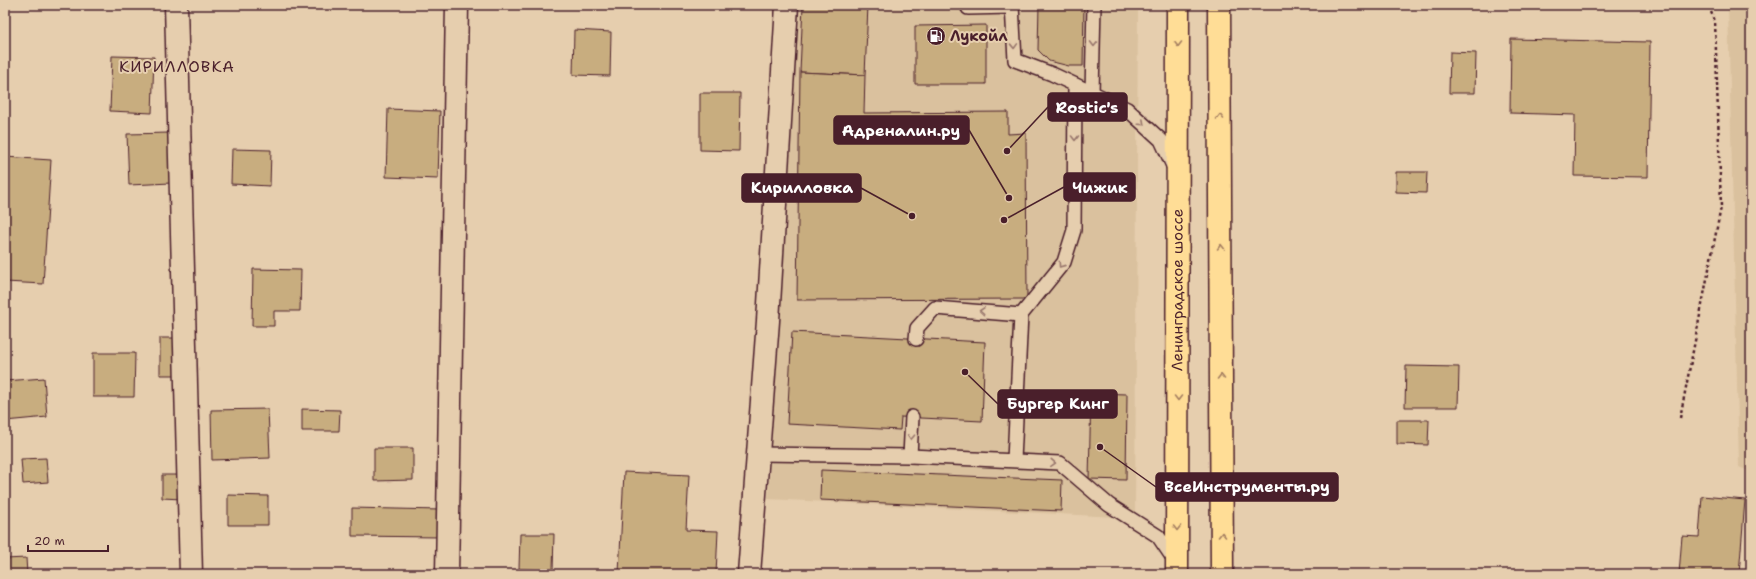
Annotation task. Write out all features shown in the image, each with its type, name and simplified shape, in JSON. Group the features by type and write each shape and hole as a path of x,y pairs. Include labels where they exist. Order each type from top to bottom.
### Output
{"highway":[{"name":"Ленинградское шоссе","path":"1177,569 1179,177 1178,5"},
{"path":"1219,5 1222,574"}],"street":[{"path":"176,5 191,574"},
{"path":"447,574 457,5"},
{"path":"749,574 759,454 787,5"}],"lane":[{"path":"968,5 968,8 1012,6 1015,60 1127,109 1160,140 1179,177"},
{"path":"1092,93 1094,5"},
{"path":"1014,460 1021,314 1064,262 1074,230 1075,85"},
{"path":"916,339 917,328 935,308 1021,314"},
{"path":"910,456 912,417"},
{"path":"759,454 910,456 1060,463 1109,505 1158,536 1177,569"}],"path":[{"path":"1680,418 1721,207 1715,21 1708,5"}],"shaded area":[{"path":"797,5 1138,5 1135,518 768,499"},
{"path":"1728,5 1751,5 1751,472 1739,467"}],"building":[{"path":"803,5 868,5 865,75 800,72"},
{"path":"1039,5 1084,5 1083,66 1069,66 1049,61 1038,50"},
{"path":"986,25 986,84 915,84 915,26"},
{"path":"574,30 611,32 610,76 573,75"},
{"path":"1511,39 1650,42 1648,177 1574,176 1575,115 1510,113"},
{"path":"1450,52 1476,53 1475,93 1449,93"},
{"path":"112,56 154,57 152,113 110,111"},
{"path":"800,72 865,75 864,113 1008,112 1008,134 1026,133 1027,299 797,300"},
{"path":"700,93 740,93 739,151 700,150"},
{"path":"388,109 440,111 438,179 386,177"},
{"path":"169,133 171,183 129,185 127,134"},
{"path":"232,149 271,150 270,186 231,184"},
{"path":"5,157 51,160 43,284 5,282"},
{"path":"1396,172 1427,172 1426,193 1396,192"},
{"path":"253,269 301,270 300,311 274,311 274,326 252,326"},
{"path":"792,332 985,342 982,421 901,417 900,430 787,424"},
{"path":"160,338 178,338 179,375 160,375"},
{"path":"93,353 135,353 134,397 93,397"},
{"path":"1406,366 1459,367 1458,407 1405,407"},
{"path":"44,378 47,417 5,421 5,381"},
{"path":"1091,393 1127,394 1126,480 1089,479"},
{"path":"268,409 270,458 212,460 211,410"},
{"path":"302,409 340,410 339,431 302,431"},
{"path":"1397,420 1429,420 1428,445 1397,444"},
{"path":"374,448 413,448 413,480 374,481"},
{"path":"46,458 48,482 23,484 21,459"},
{"path":"821,470 1062,480 1061,511 820,500"},
{"path":"624,472 689,475 686,530 718,531 716,574 619,573"},
{"path":"162,475 183,475 182,499 162,498"},
{"path":"228,495 268,496 268,525 228,525"},
{"path":"1702,496 1745,500 1739,574 1679,574 1682,536 1699,537"},
{"path":"352,508 440,510 440,537 352,536"},
{"path":"520,534 554,534 553,570 519,569"},
{"path":"26,558 27,574 5,574 5,559"}],"place":[{"name":"Лукойл","path":"936,36"},
{"name":"Rostic's","path":"1007,151"},
{"name":"Адреналин.ру","path":"1009,198"},
{"name":"Кирилловка","path":"912,216"},
{"name":"Чижик","path":"1004,220"},
{"name":"Бургер Кинг","path":"965,372"},
{"name":"ВсеИнструменты.ру","path":"1100,447"}],"district":[{"name":"КИРИЛЛОВКА","path":"177,66"}]}
